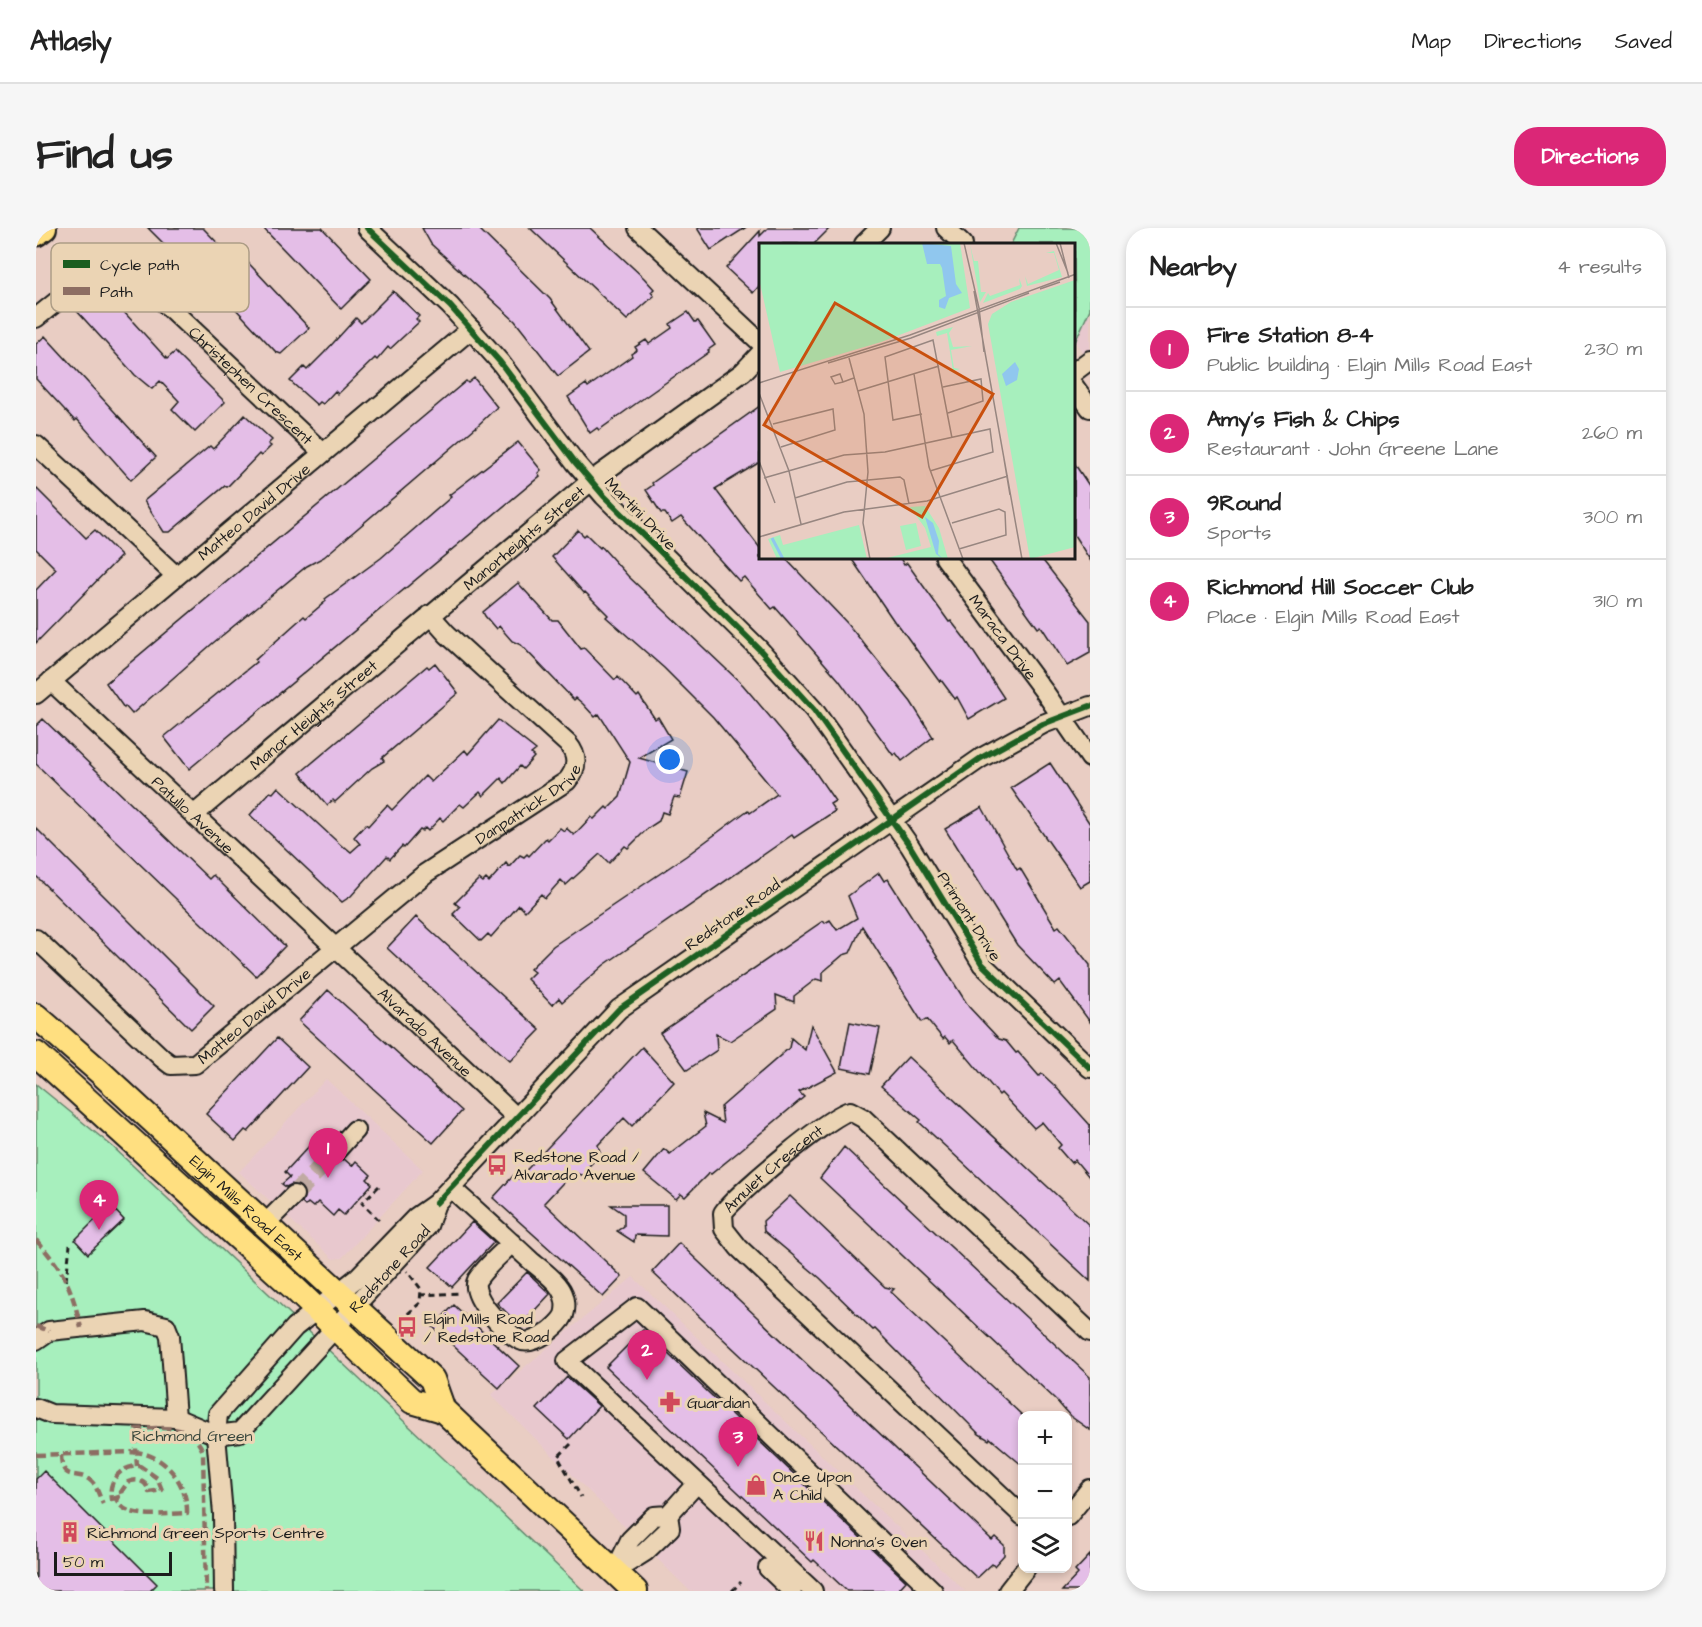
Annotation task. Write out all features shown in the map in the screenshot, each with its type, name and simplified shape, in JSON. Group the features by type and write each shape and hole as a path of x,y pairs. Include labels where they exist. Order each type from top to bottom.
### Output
{"main road":[{"path":"36,234 44,228"},
{"name":"Elgin Mills Road East","path":"36,1016 266,1224 432,1379 443,1410"},
{"name":"Elgin Mills Road East","path":"36,1054 337,1329 412,1401 443,1410 635,1591"}],"street":[{"name":"Martini Drive","path":"367,228 471,329 500,362 591,481 653,547 759,649 806,702 892,819"},
{"path":"638,228 759,341"},
{"path":"865,243 880,228"},
{"path":"946,228 962,243"},
{"name":"Christephen Crescent","path":"36,318 51,306"},
{"name":"Christephen Crescent","path":"174,312 322,452"},
{"name":"Matteo David Drive","path":"36,694 471,329"},
{"name":"Manorheights Street","path":"430,615 591,481 743,372 759,355"},
{"path":"1075,371 1090,360"},
{"path":"1075,387 1090,408"},
{"path":"36,445 176,575"},
{"name":"Maraca Drive","path":"946,560 1062,716 1090,758"},
{"name":"Manor Heights Street","path":"196,813 430,615"},
{"name":"Danpatrick Drive","path":"335,947 426,873 562,784 574,770 576,758 568,744 447,634 430,615"},
{"name":"Patullo Avenue","path":"51,681 196,813 335,947"},
{"name":"Redstone Road","path":"436,1203 428,1226 337,1329 240,1432 216,1435 218,1414 295,1326 336,1291 357,1278 416,1217 436,1203 619,1009 1000,746 1062,716 1090,706"},
{"name":"Primont Drive","path":"892,819 982,964 1090,1068"},
{"name":"Matteo David Drive","path":"36,939 162,1059 171,1065 181,1067 195,1064 202,1059 335,947"},
{"name":"Alvarado Avenue","path":"335,947 516,1117"},
{"name":"Amulet Crescent","path":"1018,1511 739,1248 724,1229 723,1214 742,1194 829,1120 850,1111 863,1118 1090,1332"},
{"path":"336,1151 356,1130"},
{"path":"451,1188 512,1243 560,1287 566,1301 564,1315 542,1337 531,1342 519,1340 481,1304 475,1292 477,1281 512,1243"},
{"path":"266,1224 294,1195"},
{"path":"813,1591 567,1361 637,1306 933,1591"},
{"path":"36,1340 49,1332 70,1329 145,1321 166,1326 170,1336 176,1418"},
{"path":"36,1408 51,1414 176,1418 216,1435 223,1514 224,1591"},
{"path":"615,1571 630,1540 654,1516 668,1515 696,1484"},
{"path":"1072,1511 1090,1489"},
{"path":"768,1568 792,1591"},
{"path":"1008,1591 1023,1573"}],"path":[{"path":"379,1186 362,1203 380,1221"},
{"path":"66,1281 70,1245"},
{"path":"400,1321 413,1312 420,1303 417,1283 406,1270"},
{"path":"420,1295 462,1293"},
{"path":"572,1444 558,1457 581,1497"},
{"path":"732,1591 741,1582"}],"shaded area":[{"path":"1090,309 1090,362 1075,342"},
{"path":"326,1079 423,1170 342,1258 333,1259 239,1172"},
{"path":"633,1277 965,1591 690,1591 491,1395"}],"green space":[{"path":"1019,228 1090,228 1090,309 1075,342 1075,243 1012,243"},
{"name":"Richmond Green","path":"36,1084 113,1147 584,1591 36,1591"}],"building":[{"path":"148,228 203,228 218,243 163,243"},
{"path":"263,228 322,228 371,279 341,309"},
{"path":"422,228 478,228 550,299 589,352 558,376 515,321 431,244"},
{"path":"530,228 590,228 644,278 654,289 651,292 654,296 627,320"},
{"path":"697,228 745,228 711,250"},
{"path":"768,228 830,228 815,243 759,243 759,286 753,293 726,268 760,231 760,236"},
{"path":"249,264 309,328 281,354 276,352 239,312 249,312"},
{"path":"393,291 419,316 416,319 419,322 390,349 388,347 377,360 375,358 338,394 335,391 323,404 320,402 317,405 290,381 304,367 307,370 356,318 361,323"},
{"path":"78,312 124,312 167,359 175,352 225,402 195,432 172,409 179,401 160,381 152,389 135,375"},
{"path":"688,312 695,322 698,321 715,345 708,350 709,352 599,430 597,428 590,433 568,397 586,384 588,387 632,356 631,354 637,350 635,347 646,340 649,344 672,328 670,324"},
{"path":"45,336 156,457 131,480 77,419 75,421 36,379 36,344"},
{"path":"474,378 497,407 476,427 324,557 307,566 213,643 132,714 125,706 124,708 106,683 466,381 468,383"},
{"path":"759,407 759,463 715,489 759,547 759,560 787,560 847,623 911,702 933,737 902,761 896,753 893,755 839,680 775,607 772,609 744,577 739,581 681,517 672,523 665,513 661,513 646,490 653,485 652,483"},
{"path":"245,415 272,440 268,444 271,446 261,456 259,454 227,487 225,486 170,532 164,532 144,501 210,446 213,449"},
{"path":"518,442 541,470 538,473 540,476 189,769 164,737 256,662 255,660 304,616 306,618 326,601 325,599 381,558 451,497 449,495"},
{"path":"1075,464 1090,487 1090,560 1075,537"},
{"path":"36,488 86,538 95,530 121,556 36,643 36,590 56,569 36,549"},
{"path":"578,530 584,536 586,534 600,548 601,546 628,576 743,685 809,763 835,801 830,804 835,811 794,838 792,835 604,965 562,1002 559,998 552,1005 527,979 534,972 530,969 553,946 686,856 748,810 750,813 777,794 713,717 664,668 606,617 608,615 584,593 552,557"},
{"path":"852,560 901,560 904,565 907,563 949,622 951,621 965,639 1004,698 969,719 957,697 955,699 941,680 939,681"},
{"path":"989,560 1043,560 1090,621 1090,653 1067,666 1041,626 1038,628"},
{"path":"518,583 552,620 558,620 581,649 584,648 615,680 618,677 637,697 639,695 655,719 658,717 671,739 639,758 688,772 680,798 674,797 668,814 662,812 659,821 648,828 628,848 625,846 609,863 600,854 566,885 561,880 545,898 541,894 525,911 519,905 491,937 488,934 481,941 453,914 460,907 455,903 479,879 483,882 486,879 489,882 506,863 509,867 520,855 529,856 546,838 548,840 560,828 564,831 566,828 574,835 591,817 594,819 606,807 608,809 620,797 630,762 599,714 595,717 576,698 574,700 521,645 512,641 499,626 496,629 485,616 483,612"},
{"path":"435,663 458,693 382,758 384,761 372,768 335,802 333,800 327,805 300,773 427,666 429,668"},
{"path":"43,719 209,879 213,875 285,946 256,976 36,764 36,726"},
{"path":"498,720 536,750 531,754 534,757 523,769 520,766 505,783 501,778 483,796 480,792 464,807 460,804 443,821 440,818 428,831 425,828 420,830 404,848 402,846 390,859 387,856 351,896 342,902 250,815 270,792 273,793 278,787 351,852 360,844 354,837 366,824 368,826 387,805 392,810 425,776 431,782 465,750 468,754"},
{"path":"1050,763 1090,824 1090,881 1080,887 1011,788"},
{"path":"982,807 1017,870 1020,868 1056,928 1059,926 1090,965 1090,1022 1060,981 1055,985 1017,945 945,829"},
{"path":"36,828 214,1006 191,1029 36,876"},
{"path":"879,873 884,881 888,879 969,1007 999,1039 1006,1041 1016,1053 1018,1052 1039,1076 1042,1074 1054,1085 1090,1125 1090,1178 1075,1160 1071,1163 1058,1148 1061,1145 1042,1122 1034,1128 1001,1093 999,1095 953,1040 950,1043 945,1037 943,1039 927,1019 922,1022 862,926 850,953 843,955 823,972 823,981 816,979 794,996 794,1002 776,995 777,1009 730,1041 716,1034 717,1050 687,1070 660,1033 823,921 825,923 830,920 837,930 857,918 848,896"},
{"path":"416,917 540,1030 510,1061 387,948"},
{"path":"328,990 462,1111 433,1143 299,1021"},
{"path":"850,1022 880,1028 870,1074 841,1068"},
{"path":"811,1025 837,1072 799,1092 804,1097 711,1174 709,1173 685,1197 681,1194 676,1199 644,1173 664,1149 670,1154 706,1126 703,1113 723,1123 721,1107 789,1048 791,1038 805,1050"},
{"path":"277,1038 308,1067 248,1132 245,1130 235,1141 206,1114"},
{"path":"642,1047 674,1082 632,1126 624,1118 598,1145 603,1162 595,1160 586,1169 588,1176 572,1173 544,1203 622,1277 603,1297 493,1198 514,1175 518,1179"},
{"path":"908,1057 1090,1226 1090,1281 919,1122 921,1120 881,1086"},
{"path":"324,1140 328,1143 325,1154 329,1160 339,1162 344,1159 352,1166 356,1161 371,1175 367,1179 372,1184 344,1215 338,1210 333,1216 318,1202 313,1207 308,1203 305,1206 302,1203 305,1193 301,1187 292,1184 286,1187 282,1184 290,1177 285,1172 312,1143 318,1147"},
{"path":"844,1147 1090,1377 1090,1430 1072,1417 1072,1411 1066,1411 820,1178"},
{"path":"790,1196 885,1287 894,1289 891,1292 1018,1411 1018,1462 990,1438 989,1440 979,1434 875,1329 873,1330 820,1278 764,1231 763,1221"},
{"path":"110,1205 124,1220 88,1254 75,1240"},
{"path":"611,1205 667,1205 667,1236 635,1235 634,1242 617,1231 624,1226 624,1214"},
{"path":"472,1222 494,1242 452,1287 430,1267"},
{"path":"679,1243 992,1540 995,1537 1004,1545 1004,1555 994,1566 992,1564 977,1578 652,1272"},
{"path":"527,1272 550,1294 520,1326 497,1303"},
{"path":"454,1305 519,1366 499,1388 433,1327"},
{"path":"643,1330 906,1581 897,1591 847,1591 814,1560 812,1562 606,1367"},
{"path":"567,1377 599,1406 569,1439 537,1409"},
{"name":"Richmond Green Sports Centre","path":"44,1471 157,1584 150,1591 36,1591 36,1479"},
{"path":"1090,1555 1090,1591 1062,1591 1078,1574 1075,1571"}],"tunnel":[{"path":"294,1195 336,1151"}],"marked path":[{"path":"36,1240 66,1280 81,1328"},
{"path":"36,1326 49,1331"},
{"path":"36,1455 136,1452 136,1429 175,1429 192,1436 203,1452 206,1591"},
{"path":"116,1498 111,1499 111,1486 117,1475 127,1468 140,1466 157,1478 162,1490 149,1492 142,1481 128,1482 121,1492 122,1496 116,1498 121,1506 137,1513 158,1515 187,1513 184,1492 173,1473 165,1465 147,1454 136,1452 137,1466"},
{"path":"61,1455 64,1470 91,1481 103,1504"}],"cycle path":[{"path":"367,228 450,306 500,362 575,462 604,496 759,649 814,710 910,846 982,964 1090,1068"},
{"path":"436,1203 619,1009 981,758 1043,724 1090,706"}],"place":[{"name":"Redstone Road / Alvarado Avenue","path":"497,1165"},
{"name":"Fire Station 8-4","path":"328,1178"},
{"name":"Richmond Hill Soccer Club","path":"99,1230"},
{"name":"Elgin Mills Road / Redstone Road","path":"407,1327"},
{"name":"Amy's Fish & Chips","path":"647,1380"},
{"name":"Guardian","path":"670,1402"},
{"name":"9Round","path":"738,1467"},
{"name":"Once Upon A Child","path":"756,1485"},
{"name":"Richmond Green Sports Centre","path":"70,1532"},
{"name":"Nonna's Oven","path":"814,1541"}]}
